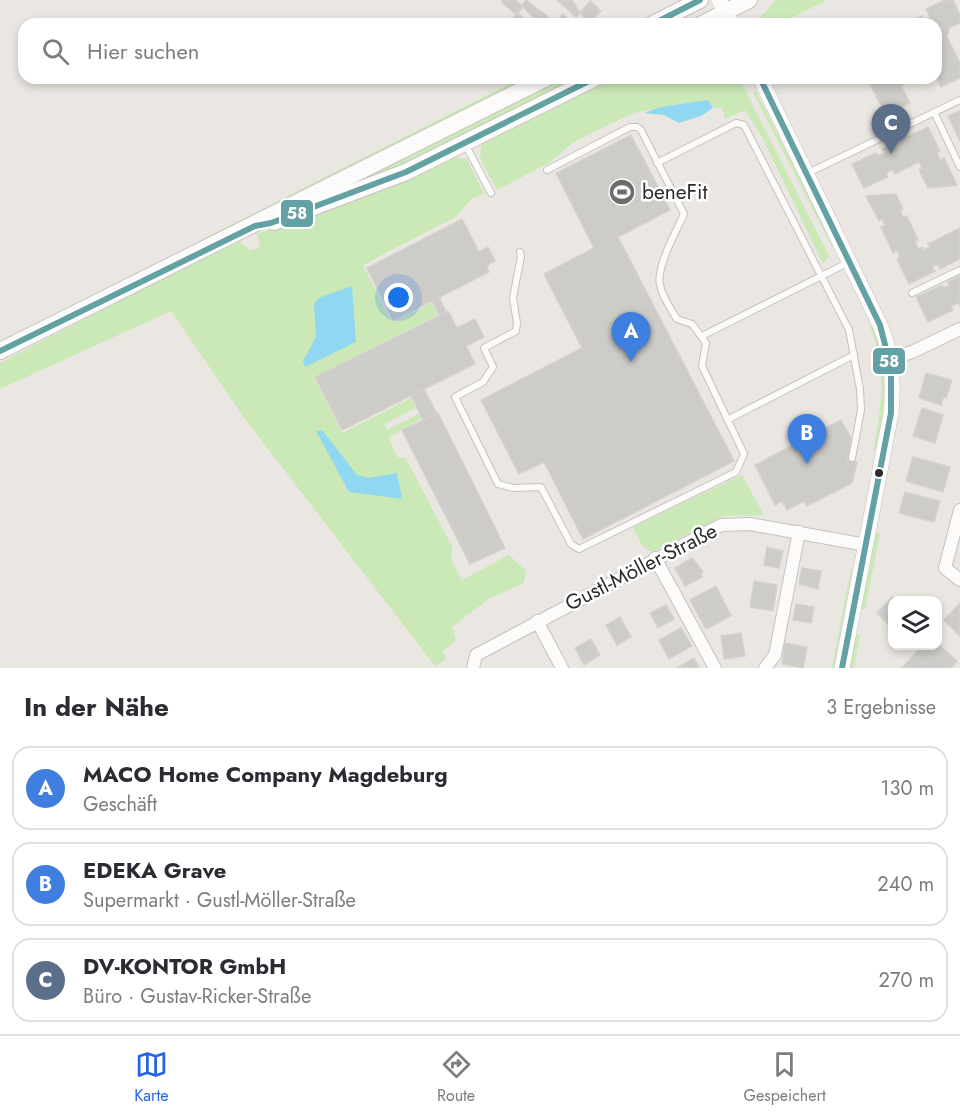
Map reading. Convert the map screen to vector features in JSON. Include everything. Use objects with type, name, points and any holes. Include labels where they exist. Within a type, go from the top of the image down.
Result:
[{"type":"main road","points":[[665,18],[700,0]]},
{"type":"main road","points":[[726,12],[749,0]]},
{"type":"main road","points":[[0,351],[255,226],[288,205],[534,84]]},
{"type":"main road","points":[[255,226],[271,224],[357,192],[465,143],[583,84]]},
{"type":"street","points":[[763,84],[880,325],[890,359],[891,413],[842,668]]},
{"type":"street","points":[[890,359],[959,334]]},
{"type":"street","points":[[960,510],[945,568],[960,580]]},
{"type":"street","name":"Gustl-Möller-Straße","points":[[473,668],[476,655],[655,558],[724,524],[750,524],[866,545]]},
{"type":"street","points":[[765,668],[774,655],[799,532]]},
{"type":"street","points":[[655,558],[715,668]]},
{"type":"street","points":[[537,621],[562,668]]},
{"type":"lane","points":[[807,173],[960,100]]},
{"type":"lane","points":[[934,112],[960,167]]},
{"type":"lane","points":[[657,163],[742,122],[849,330],[861,410],[852,458]]},
{"type":"lane","points":[[519,252],[521,256],[513,298],[516,331],[484,348],[493,367],[483,382],[455,397],[498,484],[513,488],[541,487],[573,547],[583,548],[736,472],[744,454],[702,366],[706,343],[692,324],[677,319],[660,285],[666,257],[684,214],[641,130],[633,126],[547,170]]},
{"type":"lane","points":[[465,143],[491,193]]},
{"type":"lane","points":[[702,336],[849,262]]},
{"type":"lane","points":[[912,293],[960,270]]},
{"type":"lane","points":[[727,420],[854,355]]},
{"type":"green space","points":[[776,0],[827,0],[791,18],[760,18]]},
{"type":"green space","points":[[509,84],[517,84],[205,242],[201,240]]},
{"type":"green space","points":[[549,84],[568,84],[408,164],[302,204],[391,163]]},
{"type":"green space","points":[[598,84],[742,84],[829,256],[823,264],[763,139],[745,110],[725,119],[722,108],[713,108],[708,100],[633,113],[575,141],[550,162],[497,190],[480,158],[482,142]]},
{"type":"green space","points":[[756,91],[832,243],[833,249],[753,93]]},
{"type":"green space","points":[[455,157],[467,159],[484,194],[472,198],[457,216],[363,265],[392,323],[432,303],[437,315],[314,377],[342,433],[411,398],[415,408],[385,424],[387,430],[419,414],[421,418],[388,438],[398,458],[405,457],[453,548],[451,559],[462,580],[509,555],[526,571],[524,583],[490,598],[452,627],[456,640],[443,651],[446,659],[435,666],[245,419],[171,311],[0,389],[0,363],[191,264],[240,242],[250,251],[260,247],[257,234]]},
{"type":"green space","points":[[872,325],[882,356],[884,372],[884,403],[877,450],[873,450],[879,418],[881,373],[870,327]]},
{"type":"green space","points":[[742,475],[764,515],[723,516],[652,552],[642,546],[633,527]]},
{"type":"green space","points":[[880,533],[865,610],[861,609],[875,534]]},
{"type":"green space","points":[[851,569],[835,668],[832,668]]},
{"type":"green space","points":[[856,634],[860,635],[854,668],[850,668]]},
{"type":"water","points":[[708,100],[713,108],[701,116],[679,123],[664,115],[644,113],[661,107]]},
{"type":"water","points":[[352,286],[356,342],[305,367],[303,361],[316,337],[314,303],[321,297]]},
{"type":"water","points":[[322,430],[357,475],[369,478],[397,473],[402,499],[349,492],[316,431]]},
{"type":"building","points":[[503,0],[516,0],[523,7],[516,15],[502,2]]},
{"type":"building","points":[[526,0],[549,18],[534,18],[522,5]]},
{"type":"building","points":[[572,0],[580,13],[576,17],[558,1]]},
{"type":"building","points":[[945,0],[953,0],[960,15],[960,23],[950,27],[947,37],[960,63],[960,78],[941,87],[942,18],[928,18],[930,17],[926,9]]},
{"type":"building","points":[[590,1],[601,11],[594,18],[586,18],[580,13]]},
{"type":"building","points":[[518,13],[523,18],[513,18]]},
{"type":"building","points":[[870,84],[905,84],[901,86],[910,103],[886,115]]},
{"type":"building","points":[[960,111],[960,141],[948,116]]},
{"type":"building","points":[[928,127],[940,151],[937,153],[940,160],[944,158],[957,185],[928,188],[919,170],[922,168],[919,162],[895,174],[893,170],[889,171],[886,173],[888,177],[864,188],[852,164],[876,153],[878,156],[884,153],[882,149]]},
{"type":"building","points":[[631,135],[670,210],[618,237],[734,461],[583,539],[544,462],[519,474],[481,400],[582,348],[544,274],[594,248],[556,173]]},
{"type":"building","points":[[896,194],[903,209],[900,210],[903,217],[907,216],[918,240],[915,241],[918,249],[922,247],[924,250],[930,247],[928,244],[960,228],[960,259],[940,269],[938,264],[932,267],[935,271],[909,284],[897,259],[900,257],[897,251],[893,253],[881,227],[885,225],[882,219],[879,221],[866,196]]},
{"type":"building","points":[[462,219],[479,252],[488,247],[495,261],[486,266],[489,272],[393,321],[367,268]]},
{"type":"building","points":[[960,276],[960,306],[958,303],[951,306],[953,310],[928,322],[916,297],[942,285],[943,288],[949,286],[948,282]]},
{"type":"building","points":[[439,297],[446,312],[439,315],[432,301]]},
{"type":"building","points":[[448,311],[457,328],[475,319],[484,337],[466,346],[475,364],[342,430],[315,377]]},
{"type":"building","points":[[926,373],[952,380],[941,405],[919,398]]},
{"type":"building","points":[[424,389],[437,414],[423,420],[411,396]]},
{"type":"building","points":[[922,408],[943,415],[935,443],[913,436]]},
{"type":"building","points":[[438,413],[505,548],[470,564],[402,430]]},
{"type":"building","points":[[841,420],[851,438],[847,461],[857,462],[852,483],[807,506],[804,501],[787,510],[782,501],[775,505],[755,465]]},
{"type":"building","points":[[913,457],[950,467],[943,492],[906,481]]},
{"type":"building","points":[[905,492],[940,501],[934,522],[899,513]]},
{"type":"building","points":[[767,547],[783,551],[779,568],[764,565]]},
{"type":"building","points":[[692,558],[703,572],[702,577],[685,586],[675,568]]},
{"type":"building","points":[[802,568],[821,571],[818,589],[799,584]]},
{"type":"building","points":[[754,581],[777,585],[773,611],[750,607]]},
{"type":"building","points":[[716,586],[731,616],[706,629],[690,600]]},
{"type":"building","points":[[888,601],[888,624],[877,613]]},
{"type":"building","points":[[960,603],[960,636],[944,620]]},
{"type":"building","points":[[796,604],[814,607],[811,623],[793,620]]},
{"type":"building","points":[[666,605],[674,619],[658,628],[650,613]]},
{"type":"building","points":[[620,617],[631,637],[617,645],[606,625]]},
{"type":"building","points":[[681,628],[692,646],[669,659],[659,640]]},
{"type":"building","points":[[741,633],[745,656],[724,659],[721,636]]},
{"type":"building","points":[[591,639],[600,655],[584,665],[575,648]]},
{"type":"building","points":[[785,643],[807,647],[803,668],[782,664]]},
{"type":"building","points":[[942,648],[957,661],[951,668],[902,668],[918,650],[942,650]]},
{"type":"building","points":[[694,658],[699,668],[677,668]]},
{"type":"transit line","name":"58","points":[[665,18],[700,0]]},
{"type":"transit line","name":"58","points":[[0,351],[255,226],[271,223],[406,172],[583,84]]},
{"type":"transit line","name":"58","points":[[763,84],[880,325],[891,368],[891,413],[842,668]]},
{"type":"place","name":"DV-KONTOR GmbH","points":[[891,154]]},
{"type":"place","name":"beneFit","points":[[622,192]]},
{"type":"place","name":"MACO Home Company Magdeburg","points":[[631,362]]},
{"type":"place","name":"EDEKA Grave","points":[[807,464]]}]
